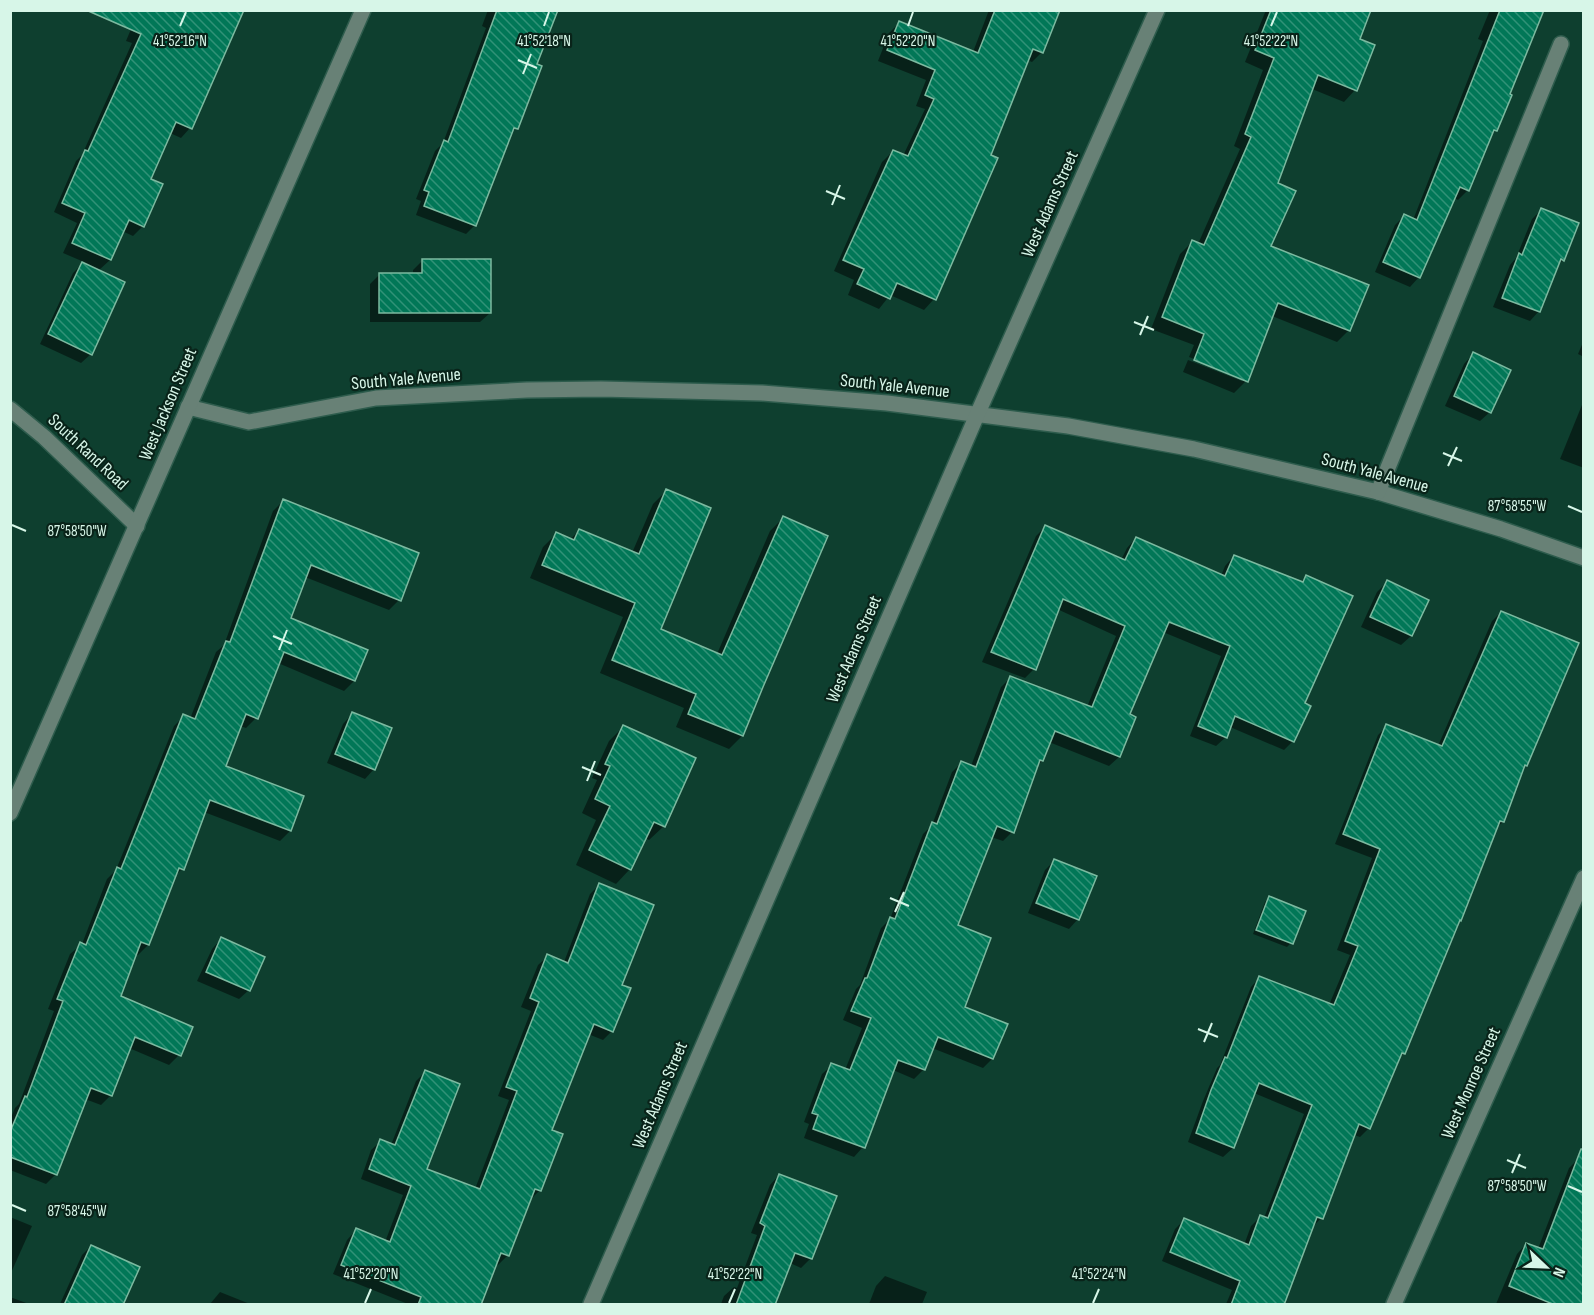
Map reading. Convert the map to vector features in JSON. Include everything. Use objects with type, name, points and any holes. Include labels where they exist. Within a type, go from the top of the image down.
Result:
[{"type":"street","name":"West Jackson Street","points":[[10,813],[363,10]]},
{"type":"street","name":"West Adams Street","points":[[591,1305],[977,415],[1157,10]]},
{"type":"street","points":[[1377,492],[1561,44]]},
{"type":"street","name":"South Yale Avenue","points":[[188,407],[249,422],[376,398],[527,390],[601,389],[762,393],[887,403],[1068,426],[1194,449],[1377,492],[1584,558]]},
{"type":"street","name":"South Rand Road","points":[[10,409],[44,437],[137,526]]},
{"type":"street","name":"West Monroe Street","points":[[1394,1305],[1584,878]]},
{"type":"building","points":[[86,10],[244,10],[192,129],[176,122],[151,179],[163,184],[144,227],[129,220],[111,260],[72,243],[85,213],[62,203],[141,34]]},
{"type":"building","points":[[497,10],[558,10],[537,64],[542,66],[518,129],[514,128],[476,226],[424,206],[429,192],[424,190],[444,140],[448,142]]},
{"type":"building","points":[[995,10],[1060,10],[1043,53],[1033,49],[991,155],[998,158],[936,300],[897,283],[890,299],[857,284],[864,269],[843,260],[893,150],[908,156],[934,99],[925,95],[935,70],[887,50],[899,21],[978,53]]},
{"type":"building","points":[[1271,10],[1371,10],[1360,39],[1375,45],[1357,91],[1318,75],[1278,183],[1296,191],[1271,246],[1369,285],[1350,331],[1278,303],[1248,382],[1194,360],[1204,334],[1162,317],[1192,240],[1204,245],[1251,137],[1245,134],[1274,58],[1255,50]]},
{"type":"building","points":[[1500,10],[1544,10],[1497,131],[1494,130],[1469,191],[1460,187],[1420,278],[1383,262],[1404,214],[1417,220]]},
{"type":"building","points":[[1541,208],[1579,223],[1564,261],[1561,259],[1540,312],[1502,298],[1519,253],[1522,255]]},
{"type":"building","points":[[422,259],[491,259],[491,313],[379,313],[379,273],[422,273]]},
{"type":"building","points":[[82,262],[125,282],[92,355],[48,334]]},
{"type":"building","points":[[1473,352],[1511,370],[1491,413],[1454,396]]},
{"type":"building","points":[[666,489],[711,508],[661,629],[722,655],[783,516],[828,536],[743,736],[688,714],[696,694],[612,660],[635,603],[542,565],[556,532],[574,540],[579,529],[639,554]]},
{"type":"building","points":[[283,499],[419,553],[401,601],[311,565],[291,618],[368,650],[355,681],[284,652],[258,719],[246,714],[226,766],[304,796],[291,831],[210,800],[184,870],[179,868],[149,945],[141,942],[121,996],[193,1027],[181,1056],[135,1037],[112,1096],[91,1088],[57,1175],[10,1157],[10,1132],[25,1096],[27,1097],[63,1001],[57,999],[80,942],[86,945],[117,867],[121,869],[183,714],[195,719],[226,641],[230,642]]},
{"type":"building","points":[[1045,525],[1125,560],[1136,537],[1225,576],[1234,555],[1303,582],[1306,575],[1353,596],[1305,703],[1311,706],[1294,742],[1235,716],[1227,738],[1198,726],[1230,646],[1169,622],[1130,714],[1136,717],[1120,757],[1055,731],[1043,761],[1040,760],[1014,833],[997,826],[958,925],[991,938],[965,1007],[1008,1024],[993,1059],[938,1037],[925,1070],[898,1060],[865,1148],[813,1129],[818,1115],[812,1113],[831,1063],[850,1070],[871,1018],[851,1011],[867,978],[890,917],[895,919],[932,822],[937,824],[961,761],[976,767],[1010,676],[1092,707],[1125,626],[1063,599],[1036,670],[991,652]]},
{"type":"building","points":[[1387,580],[1429,600],[1412,636],[1370,617]]},
{"type":"building","points":[[1501,611],[1579,643],[1527,766],[1525,765],[1504,822],[1500,821],[1405,1054],[1402,1053],[1370,1129],[1359,1124],[1323,1219],[1317,1217],[1284,1305],[1231,1305],[1240,1281],[1170,1252],[1184,1218],[1249,1245],[1260,1215],[1268,1218],[1312,1105],[1259,1083],[1234,1148],[1196,1133],[1211,1090],[1225,1057],[1227,1058],[1259,976],[1334,1005],[1358,946],[1345,941],[1380,849],[1343,834],[1386,724],[1442,746]]},
{"type":"building","points":[[352,712],[392,728],[375,770],[335,754]]},
{"type":"building","points":[[623,725],[696,758],[665,827],[654,822],[631,870],[589,850],[610,806],[595,799],[610,766],[605,764]]},
{"type":"building","points":[[1054,859],[1097,876],[1079,920],[1036,903]]},
{"type":"building","points":[[599,883],[654,905],[622,985],[631,988],[613,1032],[594,1024],[552,1130],[563,1134],[541,1191],[535,1189],[509,1256],[501,1253],[481,1305],[418,1305],[421,1297],[341,1265],[356,1228],[390,1242],[411,1186],[369,1169],[380,1139],[395,1145],[425,1070],[460,1084],[427,1169],[480,1189],[517,1091],[506,1087],[539,1002],[530,998],[547,954],[568,963]]},
{"type":"building","points":[[1269,896],[1306,911],[1293,944],[1256,930]]},
{"type":"building","points":[[221,937],[265,957],[250,991],[206,972]]},
{"type":"building","points":[[1581,1149],[1584,1149],[1584,1305],[1555,1305],[1509,1286],[1526,1243],[1543,1249]]},
{"type":"building","points":[[779,1174],[837,1196],[812,1259],[795,1253],[775,1305],[736,1305],[765,1226],[760,1223]]},
{"type":"building","points":[[91,1245],[140,1267],[123,1305],[64,1305]]}]
